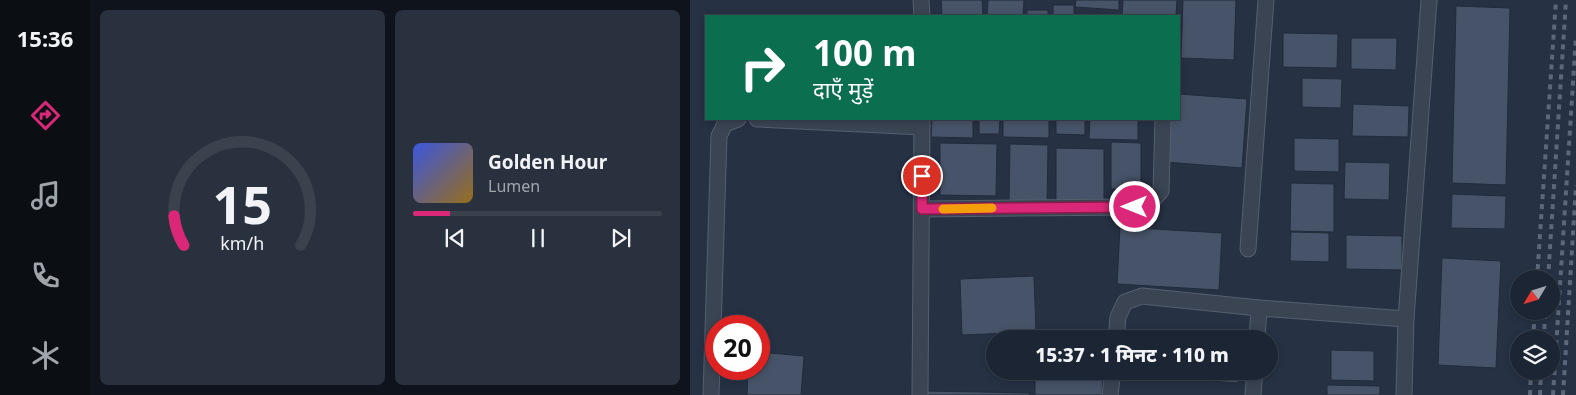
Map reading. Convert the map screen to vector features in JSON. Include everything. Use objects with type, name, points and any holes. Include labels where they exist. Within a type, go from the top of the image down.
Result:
[{"type":"street","points":[[921,0],[922,15]]},
{"type":"street","points":[[1248,249],[1266,0]]},
{"type":"street","points":[[1404,395],[1406,319],[1429,0]]},
{"type":"street","points":[[711,395],[720,136],[725,124],[735,120]]},
{"type":"street","points":[[798,120],[922,123],[920,395]]},
{"type":"street","points":[[922,209],[1135,207],[1151,202],[1161,191],[1163,120]]},
{"type":"street","points":[[1117,330],[1118,317],[1125,302],[1142,296],[1259,308],[1406,319]]},
{"type":"street","points":[[1258,330],[1259,308]]},
{"type":"street","points":[[1110,395],[1112,380]]},
{"type":"street","points":[[1253,395],[1254,380]]},
{"type":"building","points":[[941,0],[982,0],[983,15],[942,15]]},
{"type":"building","points":[[988,0],[1024,0],[1023,15],[987,15]]},
{"type":"building","points":[[1076,0],[1119,0],[1119,10],[1075,7]]},
{"type":"building","points":[[1123,0],[1177,0],[1176,15],[1122,15]]},
{"type":"building","points":[[1183,0],[1236,0],[1234,60],[1181,58]]},
{"type":"building","points":[[1053,5],[1074,5],[1074,15],[1053,15]]},
{"type":"building","points":[[1456,6],[1510,8],[1506,185],[1452,183]]},
{"type":"building","points":[[1027,10],[1048,10],[1048,15],[1027,15]]},
{"type":"building","points":[[1283,33],[1338,34],[1337,68],[1283,67]]},
{"type":"building","points":[[1351,38],[1397,38],[1396,70],[1351,69]]},
{"type":"building","points":[[1302,78],[1342,79],[1341,108],[1302,107]]},
{"type":"building","points":[[1180,94],[1247,99],[1242,168],[1165,162],[1167,120],[1180,120]]},
{"type":"building","points":[[1353,104],[1409,106],[1408,137],[1352,136]]},
{"type":"building","points":[[932,120],[973,120],[973,138],[931,137]]},
{"type":"building","points":[[979,120],[1000,120],[999,134],[979,134]]},
{"type":"building","points":[[1003,120],[1049,120],[1049,138],[1003,137]]},
{"type":"building","points":[[1056,120],[1085,120],[1085,135],[1056,134]]},
{"type":"building","points":[[1090,120],[1138,120],[1138,140],[1089,139]]},
{"type":"building","points":[[1294,138],[1339,139],[1339,172],[1294,171]]},
{"type":"building","points":[[1111,142],[1141,143],[1141,189],[1111,189]]},
{"type":"building","points":[[940,143],[997,144],[996,196],[940,195]]},
{"type":"building","points":[[1010,144],[1048,145],[1047,204],[1009,203]]},
{"type":"building","points":[[1056,148],[1104,149],[1104,202],[1056,201]]},
{"type":"building","points":[[1345,162],[1390,163],[1389,200],[1344,199]]},
{"type":"building","points":[[1291,183],[1334,184],[1334,232],[1290,231]]},
{"type":"building","points":[[1452,194],[1506,196],[1505,229],[1451,228]]},
{"type":"building","points":[[1120,227],[1222,233],[1219,290],[1117,284]]},
{"type":"building","points":[[1291,232],[1329,233],[1329,262],[1290,261]]},
{"type":"building","points":[[1346,235],[1402,236],[1402,270],[1346,269]]},
{"type":"building","points":[[1442,258],[1501,261],[1496,368],[1438,365]]},
{"type":"building","points":[[1034,276],[1036,330],[986,330],[986,334],[962,335],[960,279]]},
{"type":"building","points":[[1331,350],[1374,351],[1374,381],[1331,380]]},
{"type":"building","points":[[770,353],[804,356],[801,395],[747,395],[748,380],[770,380]]},
{"type":"building","points":[[1035,380],[1103,380],[1102,395],[1035,395]]},
{"type":"building","points":[[1194,380],[1238,380],[1238,383]]},
{"type":"building","points":[[1327,385],[1380,386],[1380,395],[1327,395]]},
{"type":"building","points":[[927,391],[1030,393],[1030,395],[927,395]]},
{"type":"railway","points":[[1538,270],[1556,0]]},
{"type":"railway","points":[[1549,270],[1566,0]]},
{"type":"railway","points":[[1553,395],[1576,36]]},
{"type":"railway","points":[[1563,395],[1576,185]]},
{"type":"railway","points":[[1534,320],[1534,330]]},
{"type":"railway","points":[[1544,330],[1545,320]]},
{"type":"railway","points":[[1530,395],[1531,380]]},
{"type":"railway","points":[[1540,395],[1541,380]]},
{"type":"slow traffic","points":[[943,209],[992,208]]},
{"type":"route","points":[[922,176],[922,209],[1135,207]]}]
